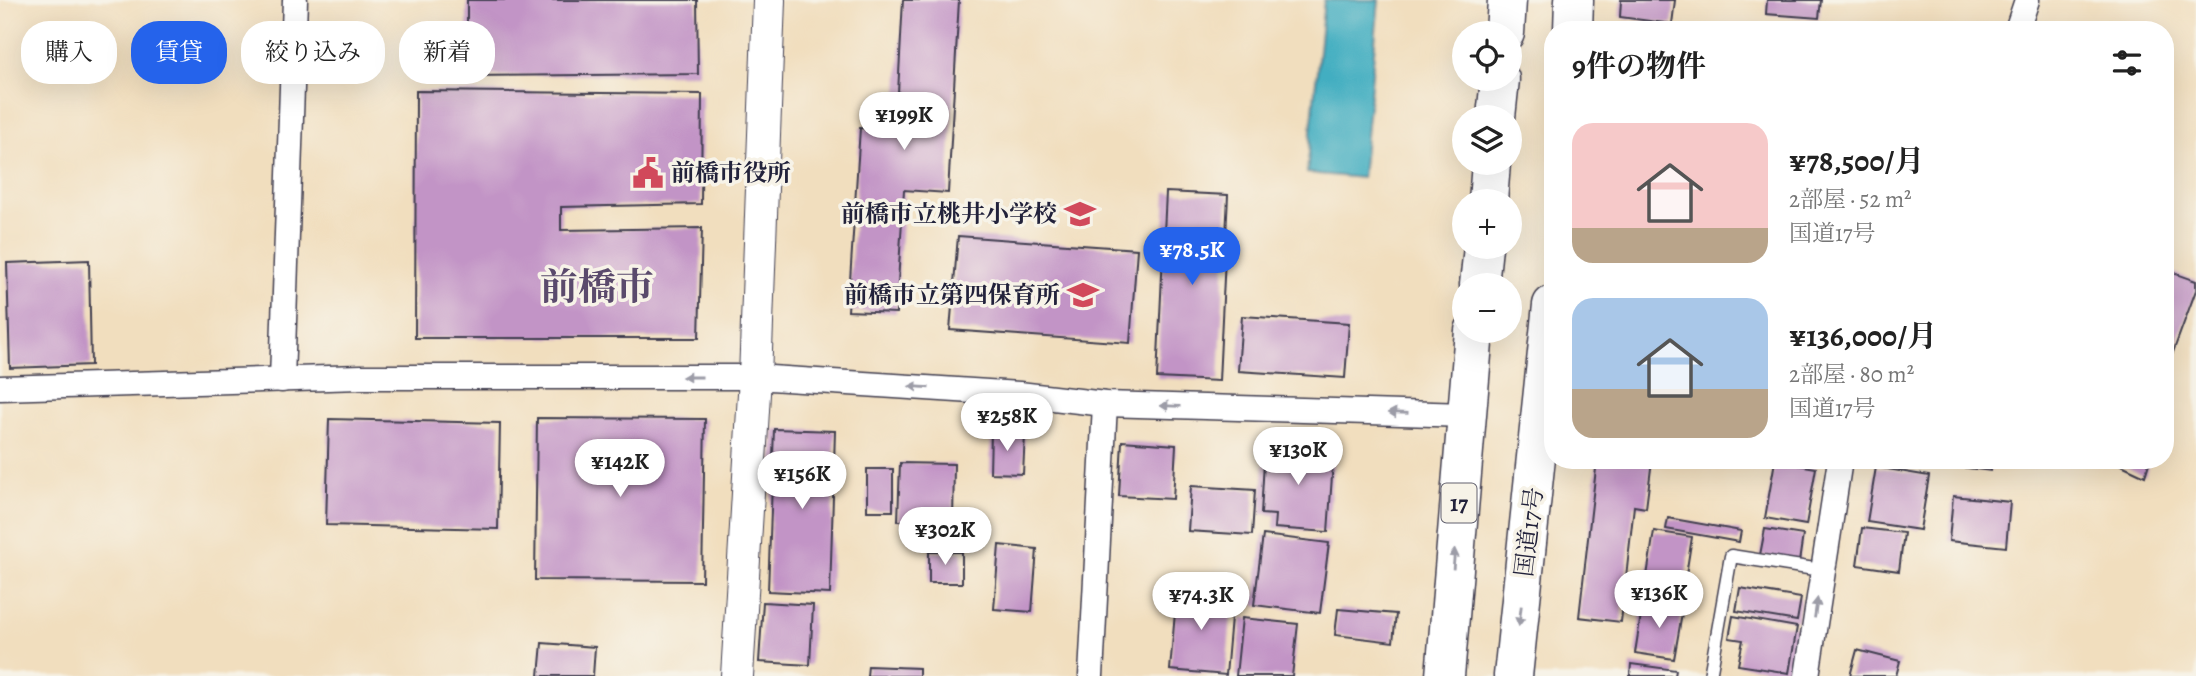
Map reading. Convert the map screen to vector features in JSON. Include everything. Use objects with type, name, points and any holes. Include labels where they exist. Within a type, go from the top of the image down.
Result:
[{"type":"highway","points":[[1506,21],[1507,0]]},
{"type":"highway","points":[[1573,21],[1574,0]]},
{"type":"highway","name":"17","points":[[1445,676],[1473,343]]},
{"type":"highway","name":"国道17号","points":[[1513,676],[1544,440]]},
{"type":"street","points":[[282,380],[295,0]]},
{"type":"street","points":[[737,676],[755,377],[769,0]]},
{"type":"street","points":[[2020,21],[2027,0]]},
{"type":"street","points":[[0,388],[374,376],[755,377],[1020,394],[1105,404],[1466,415]]},
{"type":"street","points":[[1091,676],[1105,404]]},
{"type":"street","points":[[1807,676],[1821,569],[1838,469]]},
{"type":"lane","points":[[1710,676],[1731,556],[1821,569]]},
{"type":"water","points":[[1324,0],[1379,0],[1362,178],[1307,173]]},
{"type":"building","points":[[467,0],[697,0],[698,74],[495,76],[495,21],[467,21]]},
{"type":"building","points":[[903,0],[959,0],[948,193],[904,190],[896,313],[848,311],[860,128],[896,130]]},
{"type":"building","points":[[1621,0],[1675,0],[1672,21],[1620,17]]},
{"type":"building","points":[[1767,0],[1821,0],[1819,18],[1766,14]]},
{"type":"building","points":[[416,91],[702,94],[701,204],[561,207],[561,230],[702,228],[699,338],[415,338]]},
{"type":"building","points":[[1166,192],[1228,195],[1219,381],[1157,378]]},
{"type":"building","points":[[958,236],[1137,249],[1130,343],[950,330]]},
{"type":"building","points":[[89,260],[91,365],[10,368],[7,263]]},
{"type":"building","points":[[2174,273],[2196,281],[2196,290],[2174,350]]},
{"type":"building","points":[[1242,316],[1349,323],[1345,378],[1238,371]]},
{"type":"building","points":[[537,418],[705,419],[702,581],[535,580]]},
{"type":"building","points":[[329,419],[500,423],[498,529],[326,525]]},
{"type":"building","points":[[774,429],[835,431],[830,594],[768,591]]},
{"type":"building","points":[[991,432],[1025,434],[1023,474],[990,473]]},
{"type":"building","points":[[1122,441],[1176,445],[1173,499],[1119,496]]},
{"type":"building","points":[[1265,444],[1334,448],[1328,532],[1274,528],[1275,515],[1261,514]]},
{"type":"building","points":[[900,463],[954,464],[953,522],[898,521]]},
{"type":"building","points":[[867,469],[893,469],[893,511],[867,511]]},
{"type":"building","points":[[1596,469],[1651,469],[1646,508],[1634,506],[1621,622],[1579,617]]},
{"type":"building","points":[[1774,469],[1816,469],[1806,525],[1765,518]]},
{"type":"building","points":[[1876,469],[1929,476],[1920,530],[1867,522]]},
{"type":"building","points":[[2130,469],[2147,469],[2145,476]]},
{"type":"building","points":[[1191,486],[1255,490],[1252,535],[1188,531]]},
{"type":"building","points":[[1953,496],[2010,502],[2006,547],[1949,541]]},
{"type":"building","points":[[1668,518],[1741,531],[1739,542],[1666,529]]},
{"type":"building","points":[[1862,528],[1904,533],[1899,571],[1857,565]]},
{"type":"building","points":[[1765,529],[1803,535],[1799,562],[1760,555]]},
{"type":"building","points":[[1654,531],[1692,537],[1683,594],[1645,589]]},
{"type":"building","points":[[1263,535],[1329,543],[1320,613],[1254,605]]},
{"type":"building","points":[[999,545],[1037,549],[1032,612],[994,609]]},
{"type":"building","points":[[929,552],[962,552],[962,583],[929,583]]},
{"type":"building","points":[[1740,588],[1801,598],[1797,621],[1736,611]]},
{"type":"building","points":[[1177,590],[1233,595],[1226,675],[1170,670]]},
{"type":"building","points":[[763,602],[813,605],[810,665],[759,662]]},
{"type":"building","points":[[1643,602],[1683,608],[1674,659],[1635,653]]},
{"type":"building","points":[[1338,609],[1396,614],[1393,642],[1335,635]]},
{"type":"building","points":[[1733,616],[1797,627],[1789,673],[1738,665],[1743,640],[1729,638]]},
{"type":"building","points":[[1242,618],[1298,624],[1292,676],[1236,676]]},
{"type":"building","points":[[542,643],[595,647],[593,676],[539,676]]},
{"type":"building","points":[[1857,650],[1900,661],[1896,676],[1850,676]]},
{"type":"building","points":[[1631,664],[1676,670],[1675,676],[1630,676]]},
{"type":"building","points":[[868,666],[919,668],[919,676],[867,676]]},
{"type":"place","name":"前橋市役所","points":[[648,173]]},
{"type":"place","name":"前橋市立桃井小学校","points":[[1080,214]]},
{"type":"place","name":"前橋市立第四保育所","points":[[1083,295]]},
{"type":"district","name":"前橋市","points":[[597,287]]}]
